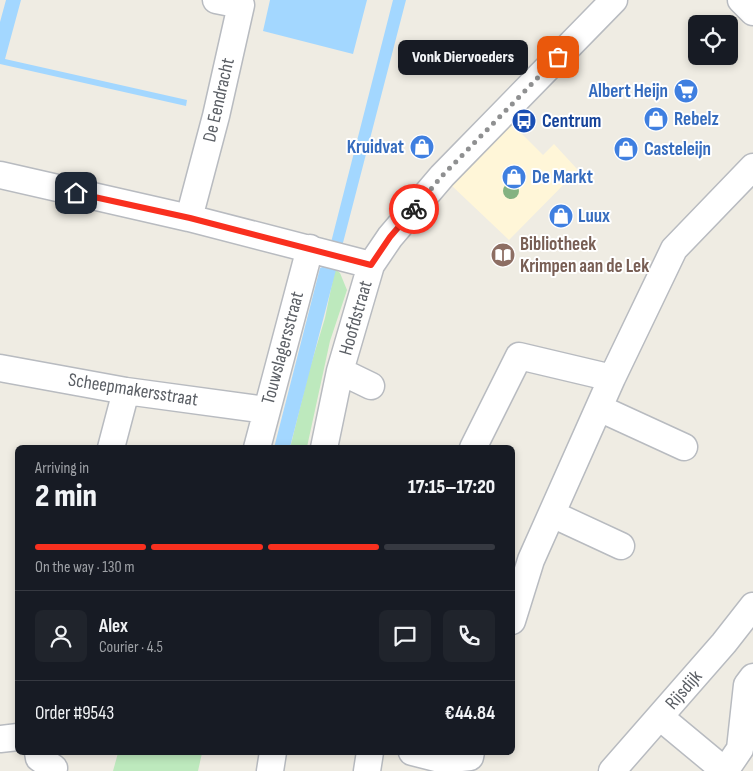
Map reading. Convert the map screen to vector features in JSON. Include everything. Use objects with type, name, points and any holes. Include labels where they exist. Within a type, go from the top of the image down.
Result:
[{"type":"street","name":"De Eendracht","points":[[190,218],[216,116],[241,3],[216,0]]},
{"type":"street","name":"Hoofdstraat","points":[[325,445],[340,371],[371,265],[390,237],[442,176],[614,0]]},
{"type":"street","points":[[741,0],[753,12]]},
{"type":"street","points":[[515,611],[531,560],[612,378],[674,250],[753,167]]},
{"type":"street","points":[[0,176],[190,218],[371,265]]},
{"type":"street","name":"Touwslagersstraat","points":[[257,445],[266,410],[326,252]]},
{"type":"street","points":[[474,445],[519,356],[612,378]]},
{"type":"street","name":"Scheepmakersstraat","points":[[0,368],[126,391],[266,410]]},
{"type":"street","name":"Hoofdstraat","points":[[340,371],[371,386]]},
{"type":"street","points":[[112,445],[126,391]]},
{"type":"street","points":[[599,408],[684,447]]},
{"type":"street","points":[[552,514],[621,546]]},
{"type":"street","name":"Rijsdijk","points":[[612,771],[753,606]]},
{"type":"street","points":[[660,717],[725,771],[740,749],[747,685],[753,677]]},
{"type":"street","points":[[0,739],[15,737]]},
{"type":"street","points":[[38,755],[39,758],[54,768],[53,771]]},
{"type":"street","points":[[270,771],[273,755]]},
{"type":"street","points":[[367,771],[370,755]]},
{"type":"street","points":[[424,755],[444,760],[470,757],[470,755]]},
{"type":"shaded area","name":"De Markt","points":[[511,123],[543,155],[554,144],[578,170],[509,240],[450,184]]},
{"type":"green space","points":[[335,269],[340,273],[347,290],[330,341],[307,445],[291,445],[309,371],[325,318]]},
{"type":"green space","points":[[117,755],[202,755],[198,771],[113,771]]},
{"type":"water","points":[[6,0],[21,0],[5,59],[187,100],[186,106],[0,64],[0,22]]},
{"type":"water","points":[[270,0],[367,0],[353,54],[263,31]]},
{"type":"water","points":[[393,0],[406,0],[291,445],[275,445],[320,268],[325,266]]},
{"type":"way so far","points":[[414,209],[442,176],[558,57]]},
{"type":"place","name":"Vonk Diervoeders","points":[[558,57]]},
{"type":"place","name":"Albert Heijn","points":[[686,91]]},
{"type":"place","name":"Rebelz","points":[[656,119]]},
{"type":"place","name":"Centrum","points":[[524,121]]},
{"type":"place","name":"Kruidvat","points":[[422,147]]},
{"type":"place","name":"Casteleijn","points":[[626,149]]},
{"type":"place","name":"De Markt","points":[[514,177]]},
{"type":"place","name":"Luux","points":[[561,216]]},
{"type":"place","name":"Bibliotheek Krimpen aan de Lek","points":[[503,255]]},
{"type":"route","points":[[76,193],[190,218],[371,265],[390,237],[414,209]]}]
